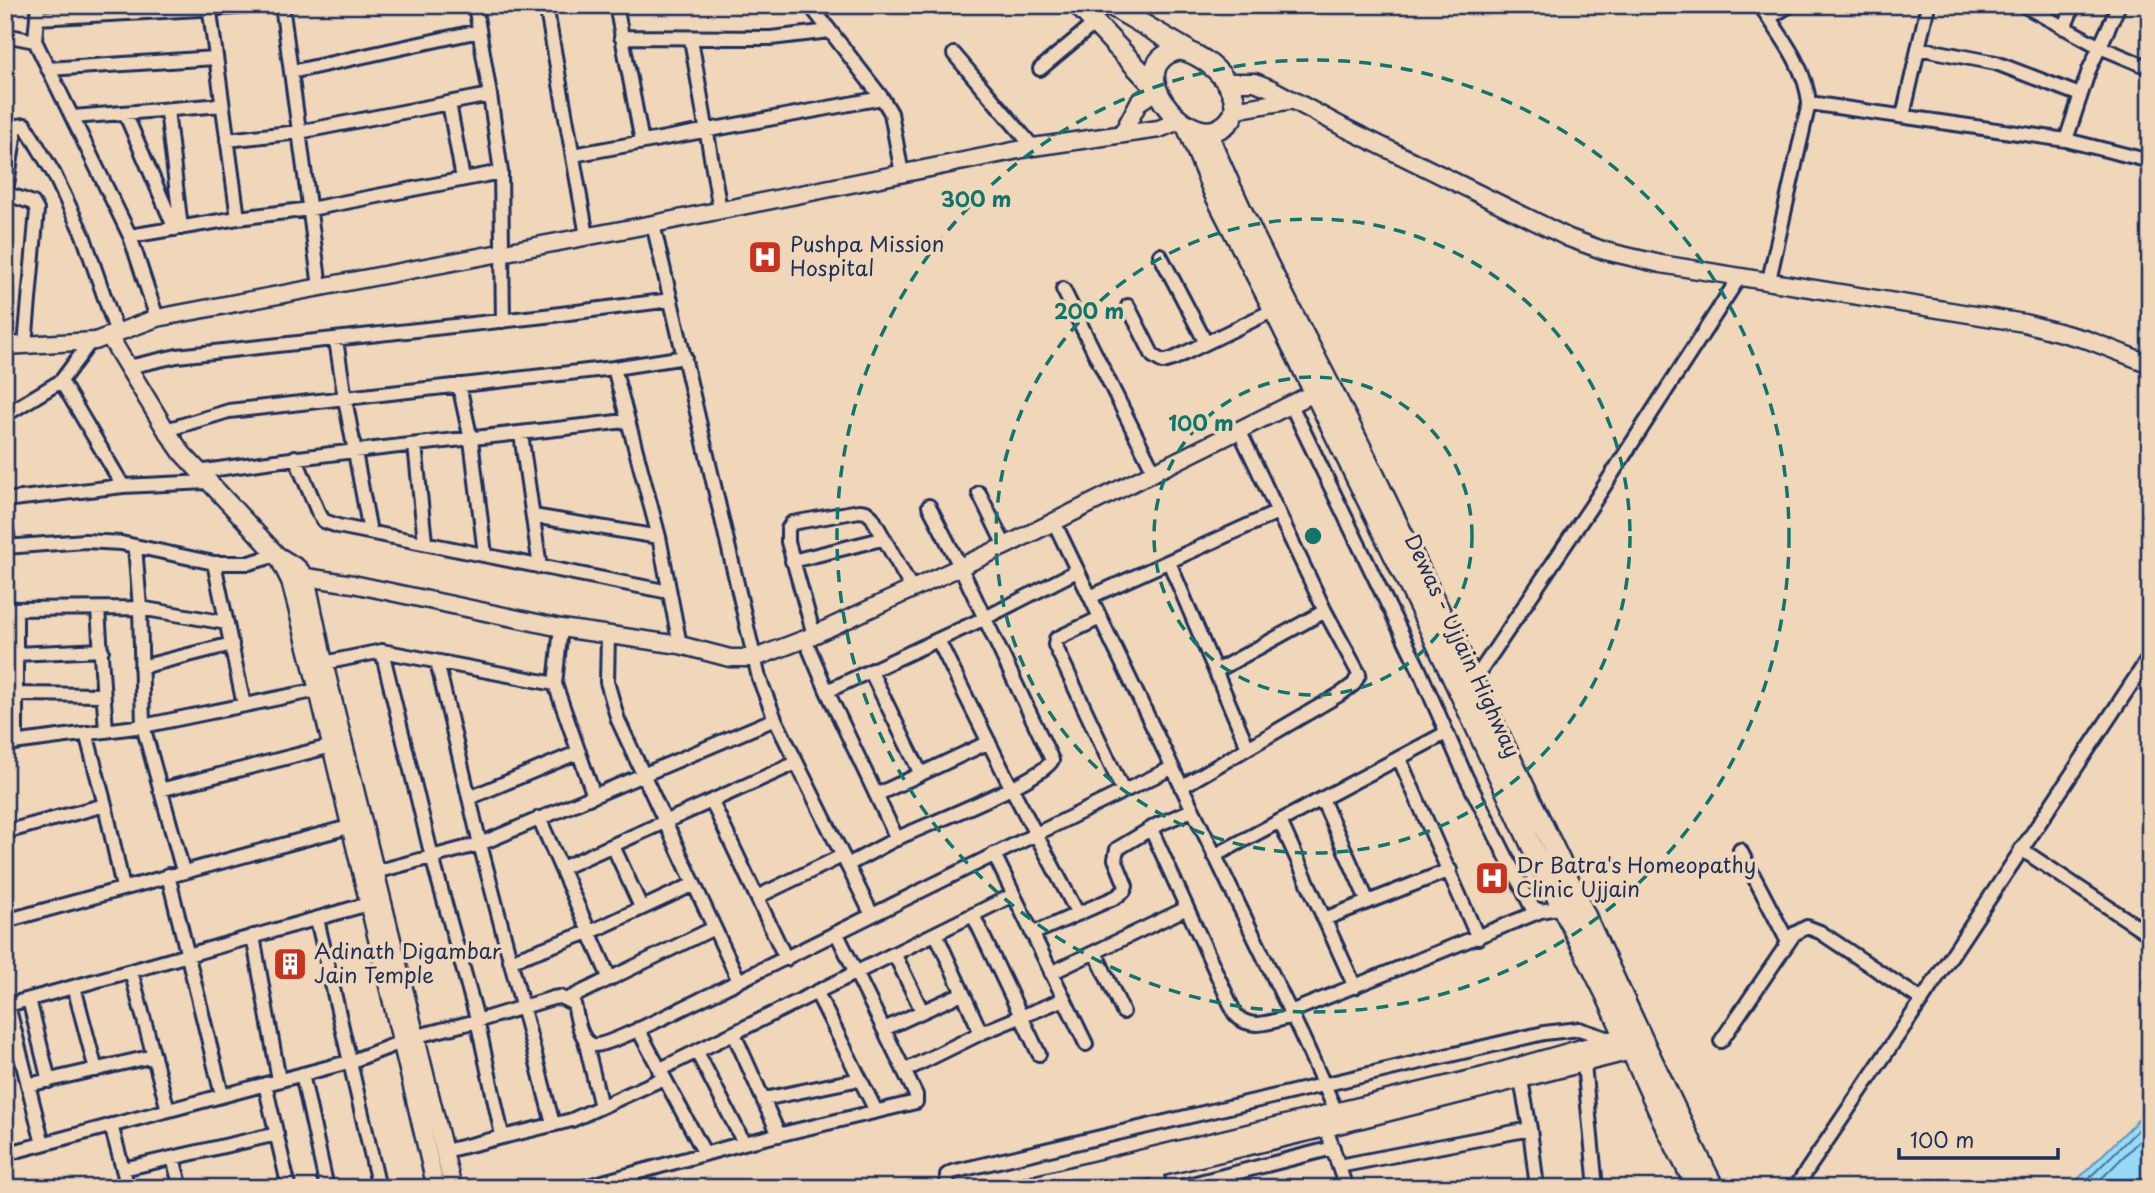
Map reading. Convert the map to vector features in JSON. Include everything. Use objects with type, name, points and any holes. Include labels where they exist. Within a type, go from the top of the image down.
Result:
[{"type":"main road","name":"Dewas - Ujjain Highway","points":[[1078,5],[1156,88],[1183,122],[1198,131],[1207,132],[1322,389],[1467,691],[1562,907],[1669,1115],[1714,1188]]},
{"type":"main road","points":[[1113,6],[1199,57],[1233,91],[1234,110],[1231,120],[1224,126],[1207,132]]},
{"type":"main road","points":[[1156,88],[1156,64],[1162,57],[1178,50],[1187,50]]},
{"type":"main road","name":"Dewas - Ujjain Highway","points":[[1183,122],[1214,193],[1274,310],[1322,389]]},
{"type":"main road","name":"Dewas - Ujjain Highway","points":[[1467,691],[1560,863],[1630,1041]]},
{"type":"main road","name":"Dewas - Ujjain Highway","points":[[1669,1115],[1697,1188]]},
{"type":"street","points":[[89,5],[107,14]]},
{"type":"street","points":[[157,318],[130,236],[35,41],[38,12],[107,14],[272,5]]},
{"type":"street","points":[[282,5],[320,287]]},
{"type":"street","points":[[475,5],[501,172],[503,321]]},
{"type":"street","points":[[546,5],[587,236]]},
{"type":"street","points":[[616,5],[642,142]]},
{"type":"street","points":[[810,5],[891,113],[902,174]]},
{"type":"street","points":[[1760,5],[1807,84],[1809,103],[1769,280]]},
{"type":"street","points":[[1769,18],[1790,5]]},
{"type":"street","points":[[1903,116],[1928,5]]},
{"type":"street","points":[[2023,5],[2100,47],[2150,68]]},
{"type":"street","points":[[2064,28],[2074,5]]},
{"type":"street","points":[[2066,140],[2080,95],[2119,5]]},
{"type":"street","points":[[208,7],[238,218]]},
{"type":"street","points":[[1040,69],[1095,23]]},
{"type":"street","points":[[291,72],[479,31]]},
{"type":"street","points":[[621,37],[771,38],[830,31]]},
{"type":"street","points":[[5,35],[35,41]]},
{"type":"street","points":[[691,39],[720,210]]},
{"type":"street","points":[[1918,48],[1996,63],[2080,95]]},
{"type":"street","points":[[954,54],[1033,147]]},
{"type":"street","points":[[48,69],[215,58]]},
{"type":"street","points":[[1226,82],[1255,82],[1569,238],[1605,251],[1642,260],[2035,325],[2150,364]]},
{"type":"street","points":[[1122,134],[1139,102],[1156,88]]},
{"type":"street","points":[[227,140],[299,132],[490,95]]},
{"type":"street","points":[[573,155],[882,98]]},
{"type":"street","points":[[1234,110],[1293,100]]},
{"type":"street","points":[[449,103],[463,179]]},
{"type":"street","points":[[1809,103],[2066,140],[2150,162]]},
{"type":"street","points":[[73,117],[222,105]]},
{"type":"street","points":[[167,110],[178,229]]},
{"type":"street","points":[[125,113],[178,229]]},
{"type":"street","points":[[5,346],[91,341],[157,318],[653,224],[1033,147],[1183,122]]},
{"type":"street","points":[[25,345],[37,207],[33,203],[6,195],[15,131],[21,124],[25,125],[54,174],[83,235],[113,334],[128,367],[166,430],[203,477],[277,555],[298,568],[318,690],[337,745]]},
{"type":"street","points":[[130,236],[310,209],[501,172]]},
{"type":"street","points":[[653,224],[759,678],[775,719],[872,915]]},
{"type":"street","points":[[1160,255],[1206,343]]},
{"type":"street","points":[[1467,691],[1740,276]]},
{"type":"street","points":[[1063,289],[1154,472]]},
{"type":"street","points":[[128,367],[177,356],[671,300]]},
{"type":"street","points":[[1128,306],[1153,356],[1169,361],[1274,310]]},
{"type":"street","points":[[336,340],[370,532]]},
{"type":"street","points":[[5,415],[61,381],[91,341]]},
{"type":"street","points":[[166,430],[229,411],[614,368],[685,357]]},
{"type":"street","points":[[614,368],[659,537],[680,645]]},
{"type":"street","points":[[61,381],[123,486]]},
{"type":"street","points":[[459,385],[471,440],[485,554]]},
{"type":"street","points":[[298,579],[407,594],[561,628],[680,645],[730,658],[755,658],[810,637],[1005,546],[1322,389]]},
{"type":"street","points":[[1291,405],[1531,906],[1541,911]]},
{"type":"street","points":[[5,500],[203,477],[295,457],[471,440],[626,421]]},
{"type":"street","points":[[1181,787],[1342,692],[1357,679],[1358,669],[1325,611],[1239,430]]},
{"type":"street","points":[[521,434],[540,567]]},
{"type":"street","points":[[415,445],[425,542]]},
{"type":"street","points":[[295,457],[318,512],[324,520],[338,526],[669,592]]},
{"type":"street","points":[[979,493],[1005,546]]},
{"type":"street","points":[[757,897],[897,839],[1011,787],[1050,765],[1051,755],[929,506]]},
{"type":"street","points":[[897,839],[827,691],[810,637],[792,561],[787,534],[792,523],[866,512],[872,517],[912,589]]},
{"type":"street","points":[[1090,597],[1279,512]]},
{"type":"street","points":[[533,516],[659,537]]},
{"type":"street","points":[[5,522],[7,547],[85,541],[135,546],[214,563],[249,563],[277,555]]},
{"type":"street","points":[[1054,522],[1313,1061],[1334,1121],[1333,1148],[1346,1188]]},
{"type":"street","points":[[792,561],[883,539]]},
{"type":"street","points":[[135,546],[140,608],[143,726],[183,871]]},
{"type":"street","points":[[1169,562],[1248,748]]},
{"type":"street","points":[[214,563],[244,705]]},
{"type":"street","points":[[827,691],[985,618],[1077,570]]},
{"type":"street","points":[[298,579],[324,663],[337,745],[356,825],[368,904],[436,1188]]},
{"type":"street","points":[[227,623],[140,608],[11,609],[16,654],[16,694],[11,743],[143,726],[318,690]]},
{"type":"street","points":[[98,609],[106,731]]},
{"type":"street","points":[[1216,671],[1325,611]]},
{"type":"street","points":[[1100,618],[1056,639],[1055,645],[1123,791]]},
{"type":"street","points":[[561,628],[555,684],[594,796]]},
{"type":"street","points":[[608,636],[607,682],[612,701],[739,981]]},
{"type":"street","points":[[938,640],[1078,914]]},
{"type":"street","points":[[141,667],[232,644]]},
{"type":"street","points":[[16,654],[102,650]]},
{"type":"street","points":[[324,663],[382,651],[555,684]]},
{"type":"street","points":[[382,651],[432,857],[477,1021],[502,1135]]},
{"type":"street","points":[[1795,1188],[2150,656]]},
{"type":"street","points":[[437,662],[480,844],[553,1124]]},
{"type":"street","points":[[872,671],[921,774]]},
{"type":"street","points":[[16,694],[103,695]]},
{"type":"street","points":[[375,872],[480,844],[775,719]]},
{"type":"street","points":[[86,733],[123,888]]},
{"type":"street","points":[[1214,856],[1446,733]]},
{"type":"street","points":[[876,795],[989,742]]},
{"type":"street","points":[[160,790],[337,745]]},
{"type":"street","points":[[469,798],[579,752]]},
{"type":"street","points":[[1399,758],[1478,938]]},
{"type":"street","points":[[562,869],[796,763]]},
{"type":"street","points":[[585,1040],[591,1045],[599,1045],[638,1029],[1172,768]]},
{"type":"street","points":[[1322,799],[1368,902]]},
{"type":"street","points":[[712,802],[786,959]]},
{"type":"street","points":[[5,832],[105,805]]},
{"type":"street","points":[[1032,934],[1124,891],[1126,886],[1115,854],[1121,846],[1192,810]]},
{"type":"street","points":[[539,818],[610,979]]},
{"type":"street","points":[[1280,821],[1355,987]]},
{"type":"street","points":[[5,921],[356,825]]},
{"type":"street","points":[[356,825],[375,872],[453,1188]]},
{"type":"street","points":[[1151,829],[1238,1018],[1254,1024],[1291,1014],[1541,911],[1562,907]]},
{"type":"street","points":[[613,846],[641,907]]},
{"type":"street","points":[[1740,849],[1788,942]]},
{"type":"street","points":[[2021,849],[2150,935]]},
{"type":"street","points":[[993,854],[1086,1044]]},
{"type":"street","points":[[1324,919],[1450,870]]},
{"type":"street","points":[[168,875],[222,1096]]},
{"type":"street","points":[[510,961],[590,931],[694,884]]},
{"type":"street","points":[[445,1151],[583,1116],[697,1052],[1013,895]]},
{"type":"street","points":[[43,1144],[7,1006],[368,904]]},
{"type":"street","points":[[1051,973],[1187,908]]},
{"type":"street","points":[[972,915],[1039,1054]]},
{"type":"street","points":[[317,919],[352,1060],[379,1188]]},
{"type":"street","points":[[5,1154],[352,1060],[417,1036],[553,998],[568,999],[714,928]]},
{"type":"street","points":[[1721,1041],[1788,942],[1800,929],[1814,929],[1922,1000]]},
{"type":"street","points":[[581,1188],[744,1143],[916,1102],[916,1096],[837,934]]},
{"type":"street","points":[[936,934],[981,1033]]},
{"type":"street","points":[[253,936],[279,1080]]},
{"type":"street","points":[[1095,952],[1123,1012]]},
{"type":"street","points":[[895,955],[922,1011]]},
{"type":"street","points":[[131,971],[168,1110]]},
{"type":"street","points":[[74,986],[96,1070]]},
{"type":"street","points":[[817,993],[876,1111]]},
{"type":"street","points":[[884,1028],[963,993]]},
{"type":"street","points":[[29,999],[49,1081]]},
{"type":"street","points":[[568,999],[574,1004],[601,1107]]},
{"type":"street","points":[[904,1071],[981,1033],[1064,999]]},
{"type":"street","points":[[638,1029],[705,1154]]},
{"type":"street","points":[[948,1188],[949,1173],[1544,1033],[1579,1029],[1630,1041]]},
{"type":"street","points":[[734,1034],[779,1135]]},
{"type":"street","points":[[1020,1188],[1521,1080],[1584,1064],[1630,1041]]},
{"type":"street","points":[[1074,1188],[1334,1121],[1484,1076],[1630,1041]]},
{"type":"street","points":[[697,1052],[744,1143]]},
{"type":"street","points":[[29,1085],[154,1056]]},
{"type":"street","points":[[1584,1064],[1596,1188]]},
{"type":"street","points":[[302,1074],[327,1188]]},
{"type":"street","points":[[764,1099],[860,1079]]},
{"type":"street","points":[[1521,1080],[1537,1188]]},
{"type":"street","points":[[265,1084],[289,1188]]},
{"type":"street","points":[[111,1125],[128,1188]]},
{"type":"street","points":[[1339,1166],[1530,1129]]},
{"type":"street","points":[[123,1169],[277,1134]]},
{"type":"street","points":[[1177,1188],[1333,1148]]},
{"type":"street","points":[[173,1158],[181,1188]]},
{"type":"street","points":[[1155,1168],[1160,1188]]},
{"type":"water","points":[[2150,1108],[2150,1188],[2071,1188],[2072,1185]]},
{"type":"place","name":"Pushpa Mission Hospital","points":[[765,257]]},
{"type":"place","name":"Dr Batra's Homeopathy Clinic Ujjain","points":[[1492,878]]},
{"type":"place","name":"Adinath Digambar Jain Temple","points":[[290,964]]}]
